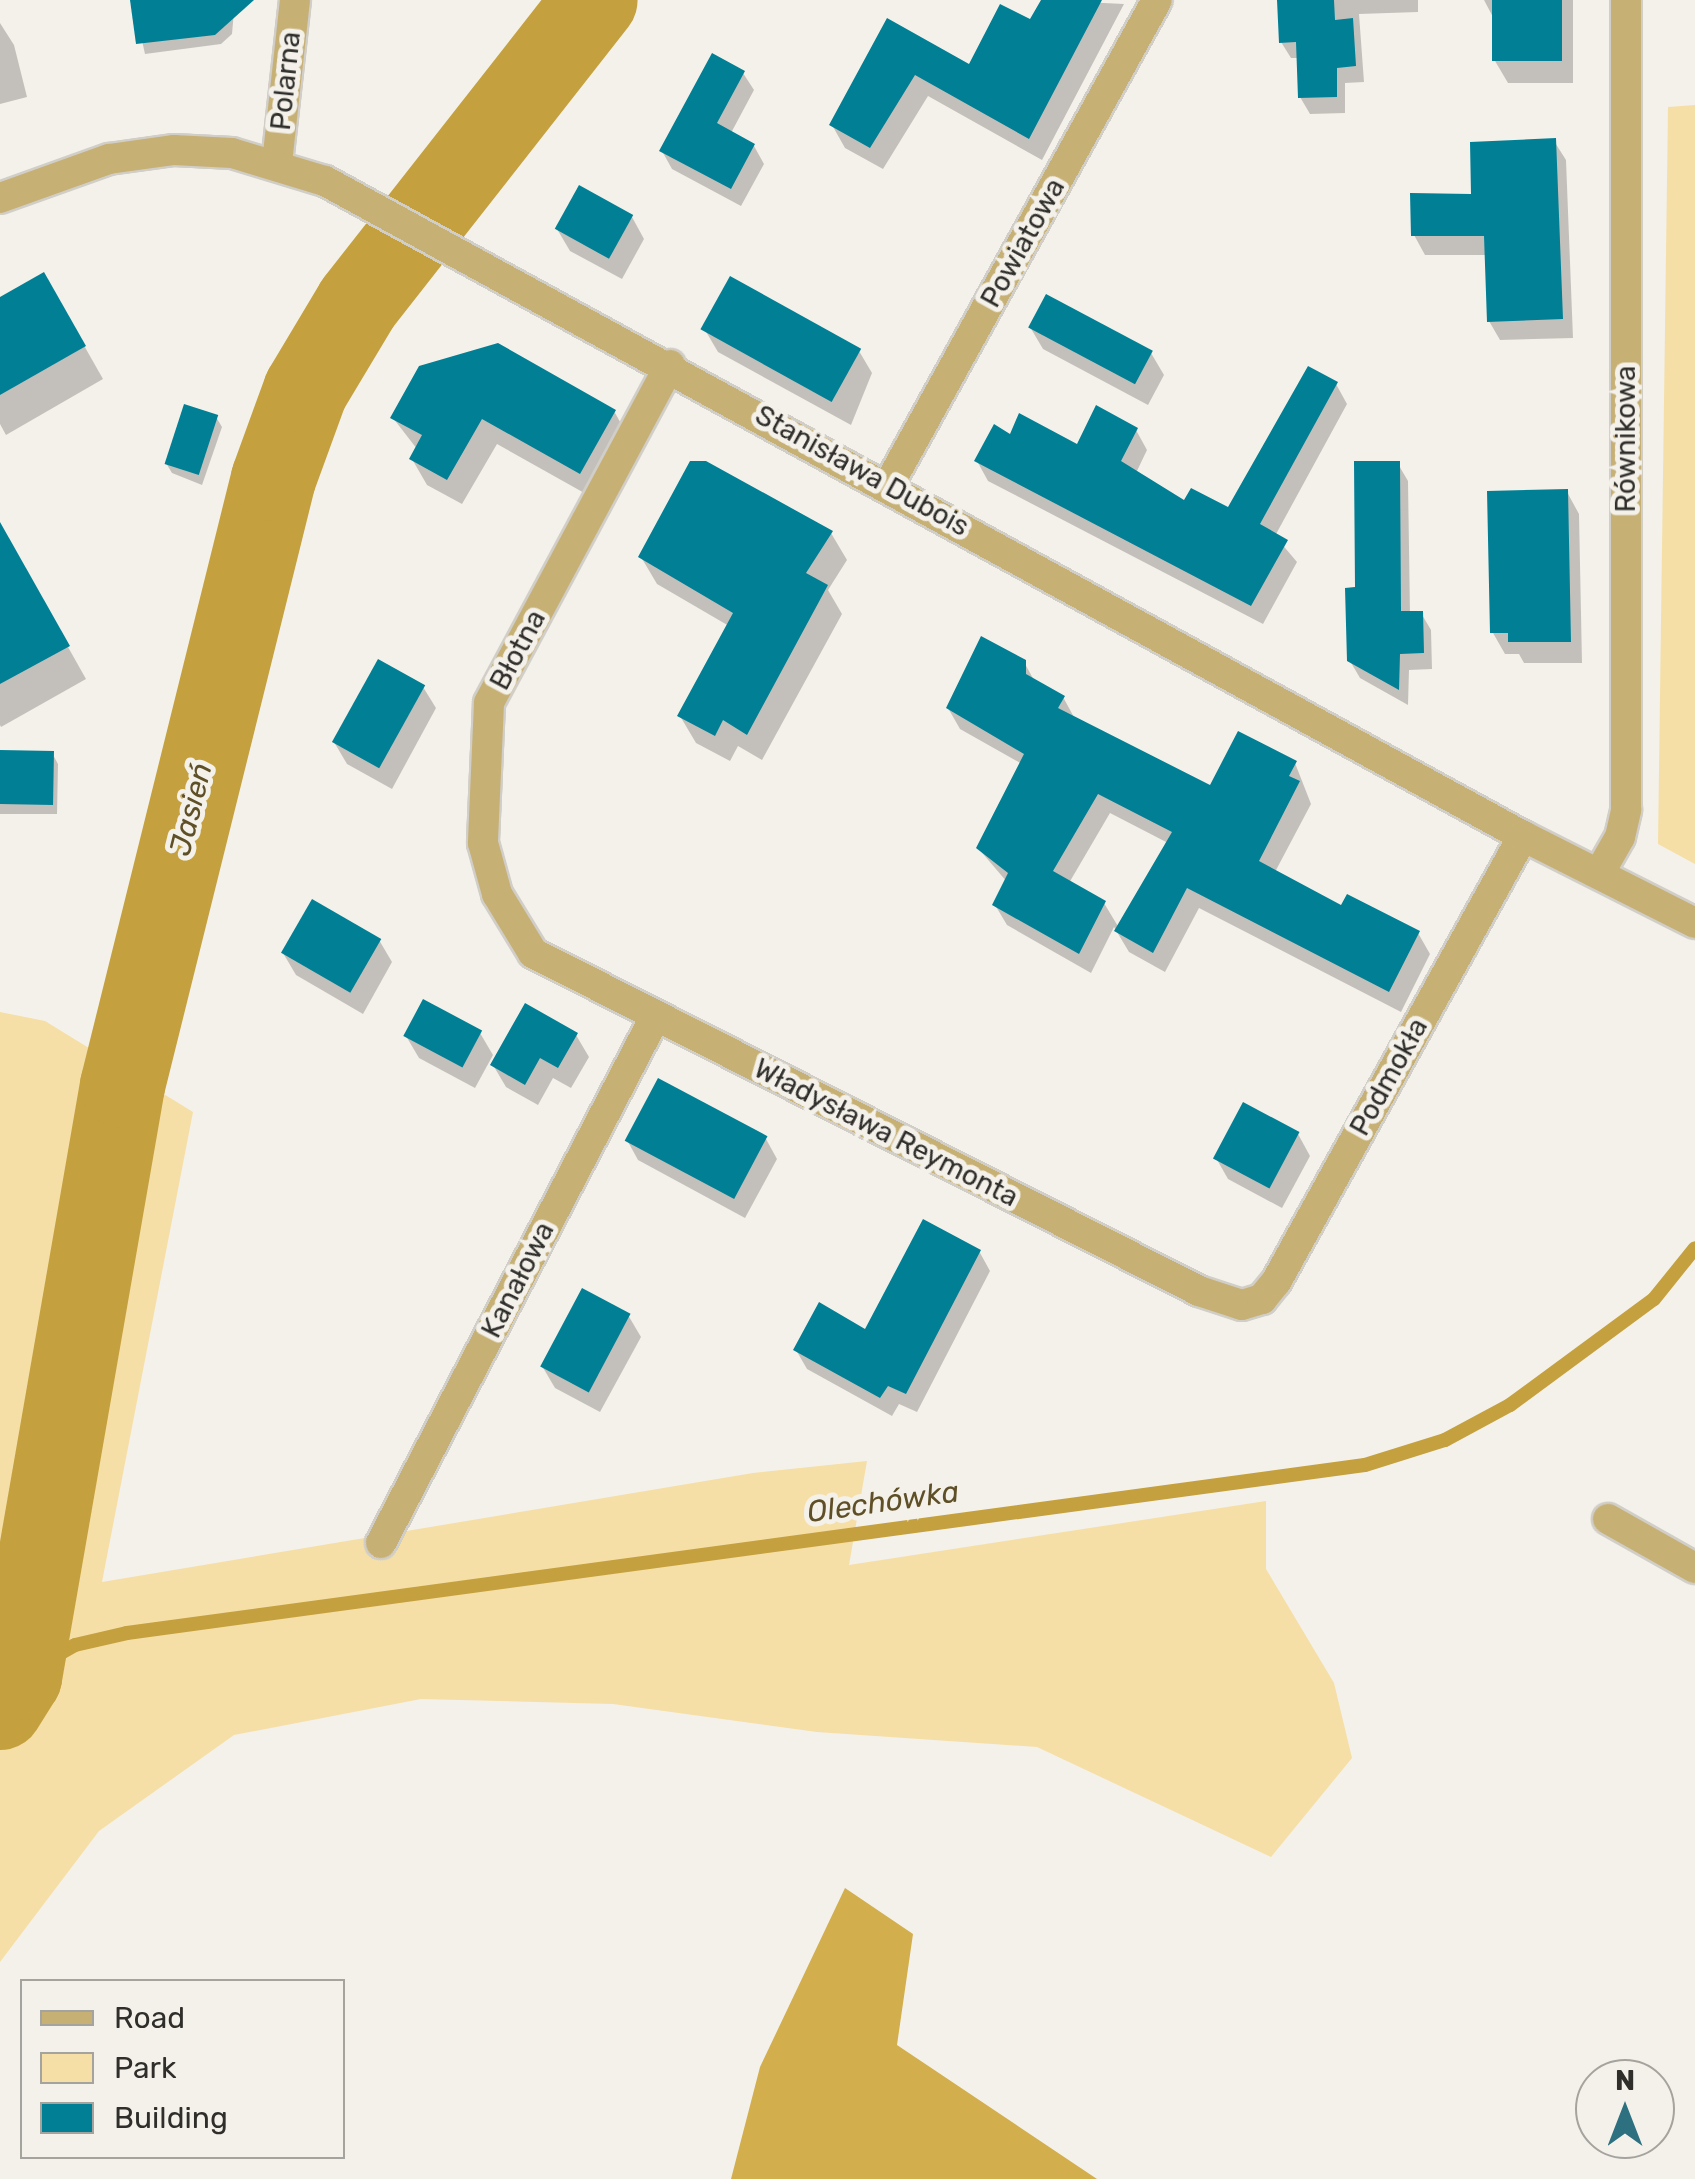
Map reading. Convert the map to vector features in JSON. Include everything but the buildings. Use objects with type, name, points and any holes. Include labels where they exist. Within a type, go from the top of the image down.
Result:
[{"type":"street","name":"Polarna","points":[[277,162],[295,0]]},
{"type":"street","name":"Powiatowa","points":[[888,486],[1157,0]]},
{"type":"street","name":"Równikowa","points":[[1600,872],[1620,838],[1626,810],[1626,0]]},
{"type":"street","name":"Stanisława Dubois","points":[[0,198],[142,153],[232,153],[277,162],[370,202],[1523,836],[1695,923]]},
{"type":"street","name":"Błotna","points":[[533,953],[497,894],[483,843],[489,703],[670,365]]},
{"type":"street","name":"Podmokła","points":[[1242,1305],[1262,1300],[1276,1282],[1523,836]]},
{"type":"street","name":"Władysława Reymonta","points":[[533,953],[1199,1291],[1242,1305]]},
{"type":"street","name":"Kanałowa","points":[[381,1543],[655,1016]]},
{"type":"street","points":[[1608,1519],[1695,1568]]},
{"type":"green space","points":[[1695,105],[1695,864],[1658,844],[1668,107]]},
{"type":"green space","points":[[0,1012],[45,1021],[193,1112],[102,1582],[753,1473],[867,1461],[849,1565],[1266,1501],[1266,1569],[1334,1683],[1352,1758],[1271,1857],[1037,1747],[817,1732],[613,1704],[421,1699],[234,1735],[99,1831],[0,1962]]},
{"type":"shaded area","points":[[845,1888],[913,1934],[897,2045],[1097,2179],[731,2179],[760,2067]]},
{"type":"waterway","name":"Jasień","points":[[0,1707],[19,1677],[122,1085],[273,478],[305,390],[357,303],[595,0]]},
{"type":"waterway","name":"Olechówka","points":[[19,1677],[75,1645],[127,1633],[1365,1465],[1445,1440],[1510,1405],[1654,1299],[1695,1248]]}]
